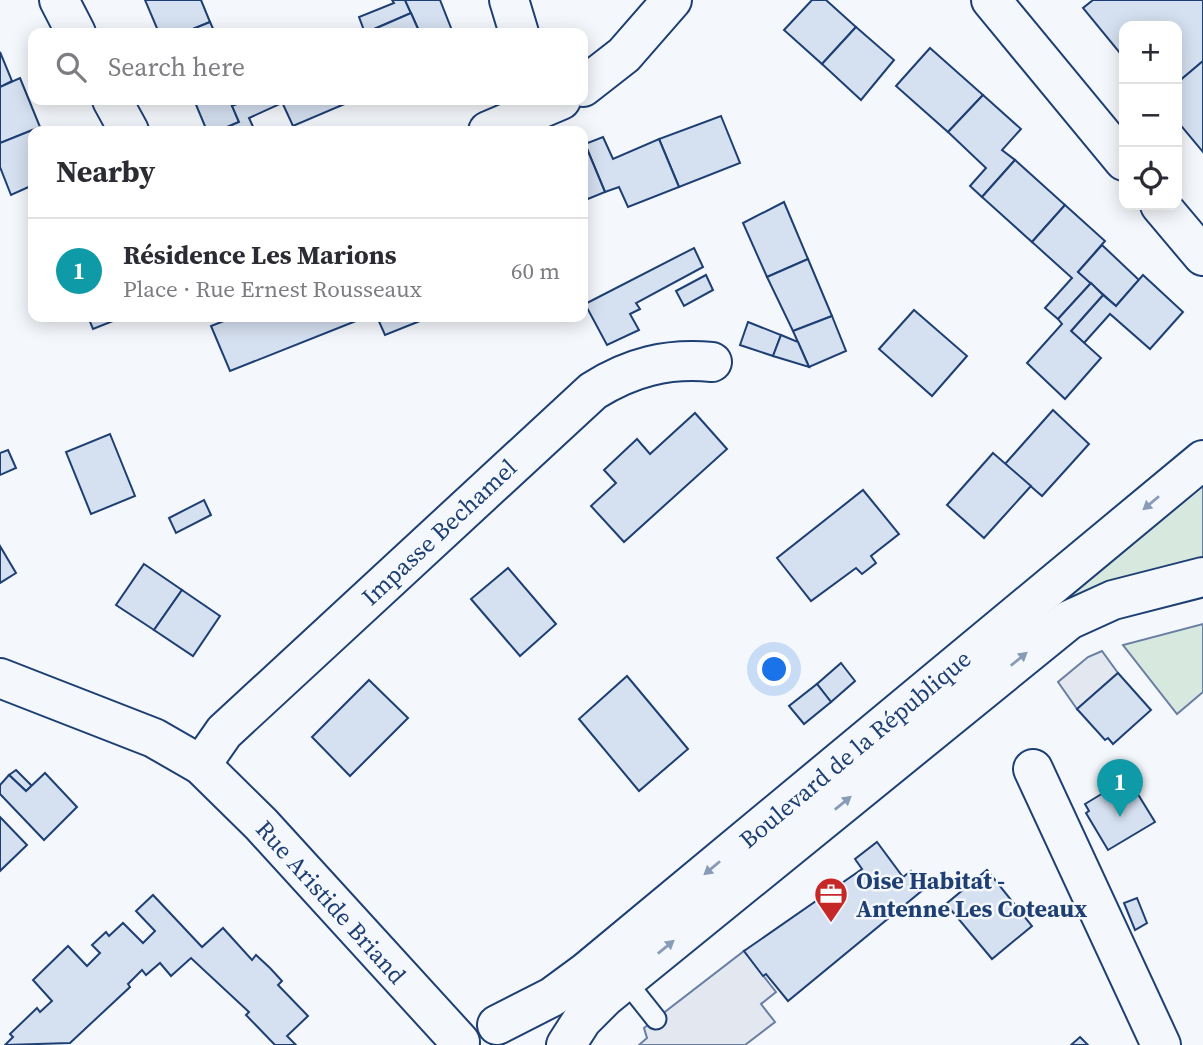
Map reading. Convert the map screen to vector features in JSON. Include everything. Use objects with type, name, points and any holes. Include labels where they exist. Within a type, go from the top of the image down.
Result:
[{"type":"street","points":[[59,0],[73,28]]},
{"type":"street","points":[[509,0],[517,28]]},
{"type":"street","points":[[588,83],[624,55],[672,0]]},
{"type":"street","points":[[991,0],[1119,155]]},
{"type":"street","points":[[115,105],[126,126]]},
{"type":"street","points":[[499,126],[543,105]]},
{"type":"street","points":[[1164,210],[1203,257]]},
{"type":"street","name":"Impasse Bechamel","points":[[201,765],[225,732],[593,391],[614,377],[649,365],[682,359],[712,362]]},
{"type":"street","name":"Boulevard de la République","points":[[459,1043],[473,1031],[497,1025],[541,1003],[586,972],[1203,460]]},
{"type":"street","name":"Boulevard de la République","points":[[566,1045],[593,1007],[1069,620],[1097,605],[1203,577]]},
{"type":"street","name":"Rue Aristide Briand","points":[[7,691],[154,738],[201,765],[244,805],[459,1043]]},
{"type":"street","points":[[1033,769],[1161,1045]]},
{"type":"street","points":[[497,1025],[522,1030],[539,1045]]},
{"type":"lane","points":[[625,980],[656,1019]]},
{"type":"shaded area","points":[[1203,479],[1203,561],[1064,599]]},
{"type":"shaded area","points":[[1203,624],[1203,692],[1177,714],[1123,645]]},
{"type":"shaded area","points":[[1102,651],[1118,673],[1077,709],[1058,682],[1088,657]]},
{"type":"shaded area","points":[[744,951],[776,992],[761,1004],[775,1022],[745,1045],[639,1045],[647,1038],[644,1028]]},
{"type":"building","points":[[145,0],[201,0],[210,22],[195,28],[157,28]]},
{"type":"building","points":[[392,0],[405,0],[411,13],[376,28],[363,28],[359,17],[394,3]]},
{"type":"building","points":[[405,0],[440,0],[451,28],[418,28]]},
{"type":"building","points":[[812,0],[826,0],[856,27],[822,64],[784,30]]},
{"type":"building","points":[[1093,0],[1203,0],[1203,61],[1182,79],[1182,21],[1119,21],[1119,52],[1083,8]]},
{"type":"building","points":[[411,13],[418,28],[376,28]]},
{"type":"building","points":[[210,22],[213,28],[195,28]]},
{"type":"building","points":[[856,27],[894,60],[861,100],[822,64]]},
{"type":"building","points":[[930,48],[983,95],[948,132],[896,86]]},
{"type":"building","points":[[0,52],[12,81],[0,87]]},
{"type":"building","points":[[1203,61],[1203,152],[1182,127],[1182,79]]},
{"type":"building","points":[[20,78],[28,98],[28,105],[31,105],[40,126],[28,126],[28,132],[0,143],[0,87]]},
{"type":"building","points":[[983,95],[1021,129],[1002,150],[1015,160],[982,197],[970,186],[986,168],[948,132]]},
{"type":"building","points":[[196,105],[232,105],[239,122],[230,126],[205,126]]},
{"type":"building","points":[[278,105],[249,118],[253,126],[230,126],[239,122],[232,106]]},
{"type":"building","points":[[283,105],[340,105],[340,106],[293,126]]},
{"type":"building","points":[[721,116],[740,163],[679,187],[659,139]]},
{"type":"building","points":[[28,132],[28,187],[11,195],[0,167],[0,143]]},
{"type":"building","points":[[603,137],[613,159],[659,139],[679,187],[628,207],[619,187],[605,192],[588,151],[588,143]]},
{"type":"building","points":[[588,151],[605,192],[588,199]]},
{"type":"building","points":[[1015,160],[1065,205],[1032,242],[982,197]]},
{"type":"building","points":[[784,202],[808,259],[767,277],[743,223]]},
{"type":"building","points":[[1065,205],[1105,241],[1078,272],[1091,283],[1058,319],[1045,308],[1072,278],[1032,242]]},
{"type":"building","points":[[1102,245],[1139,280],[1116,306],[1078,272]]},
{"type":"building","points":[[694,248],[703,267],[636,303],[640,309],[630,314],[639,330],[607,345],[588,310],[588,302]]},
{"type":"building","points":[[808,259],[832,316],[793,331],[767,277]]},
{"type":"building","points":[[706,275],[713,290],[684,306],[676,291]]},
{"type":"building","points":[[1143,275],[1183,312],[1150,349],[1110,314],[1084,343],[1071,331],[1103,295],[1116,306]]},
{"type":"building","points":[[1091,283],[1103,295],[1071,331],[1101,358],[1065,399],[1027,363],[1062,324],[1058,319]]},
{"type":"building","points":[[914,310],[967,356],[932,396],[879,349]]},
{"type":"building","points":[[832,316],[846,351],[809,367],[793,331]]},
{"type":"building","points":[[90,322],[110,322],[93,329]]},
{"type":"building","points":[[221,322],[353,322],[230,371],[211,326]]},
{"type":"building","points":[[379,322],[418,322],[385,335]]},
{"type":"building","points":[[748,322],[781,335],[773,356],[740,345]]},
{"type":"building","points":[[781,335],[798,342],[809,367],[773,356]]},
{"type":"building","points":[[1053,410],[1089,444],[1042,496],[1005,464]]},
{"type":"building","points":[[695,413],[727,449],[624,542],[591,506],[616,483],[604,470],[637,439],[650,454]]},
{"type":"building","points":[[110,434],[135,496],[91,514],[66,452]]},
{"type":"building","points":[[8,450],[16,468],[0,475],[0,453]]},
{"type":"building","points":[[993,453],[1031,486],[984,538],[947,505]]},
{"type":"building","points":[[863,490],[899,534],[871,556],[876,563],[862,574],[856,568],[811,601],[777,558]]},
{"type":"building","points":[[204,500],[211,515],[176,533],[169,518]]},
{"type":"building","points":[[0,546],[16,573],[0,583]]},
{"type":"building","points":[[144,564],[182,590],[154,630],[116,605]]},
{"type":"building","points":[[508,568],[556,624],[520,656],[471,599]]},
{"type":"building","points":[[182,590],[220,616],[193,656],[154,630]]},
{"type":"building","points":[[841,663],[855,681],[831,702],[817,684]]},
{"type":"building","points":[[1118,673],[1151,710],[1113,744],[1108,738],[1105,740],[1077,709]]},
{"type":"building","points":[[627,676],[688,749],[639,791],[579,719]]},
{"type":"building","points":[[369,680],[408,718],[350,776],[312,737]]},
{"type":"building","points":[[817,684],[831,702],[804,724],[789,706]]},
{"type":"building","points":[[16,770],[32,786],[26,791],[9,775]]},
{"type":"building","points":[[45,773],[77,807],[44,840],[0,794],[0,785],[9,775],[26,791]]},
{"type":"building","points":[[1128,778],[1155,822],[1108,850],[1086,813],[1089,811],[1085,804]]},
{"type":"building","points":[[0,817],[27,845],[0,871]]},
{"type":"building","name":"Oise Habitat - Antenne Les Coteaux","points":[[877,842],[903,877],[911,871],[924,889],[788,1001],[766,974],[763,976],[744,951],[862,869],[855,859]]},
{"type":"building","points":[[987,870],[1032,926],[992,959],[946,904]]},
{"type":"building","points":[[153,895],[202,947],[223,928],[252,960],[256,955],[270,968],[282,981],[278,985],[308,1016],[287,1036],[296,1045],[275,1045],[246,1015],[249,1012],[191,958],[171,976],[160,963],[146,975],[142,970],[128,984],[130,987],[70,1043],[5,1045],[13,1037],[10,1034],[37,1008],[40,1012],[52,1001],[33,980],[68,946],[87,966],[100,953],[92,945],[106,932],[109,936],[123,923],[143,943],[155,931],[136,911]]},
{"type":"building","points":[[1137,898],[1147,923],[1135,930],[1124,903]]},
{"type":"building","points":[[1080,1037],[1088,1045],[1071,1045]]},
{"type":"place","name":"Résidence Les Marions","points":[[1120,817]]},
{"type":"place","name":"Oise Habitat - Antenne Les Coteaux","points":[[831,924]]}]
